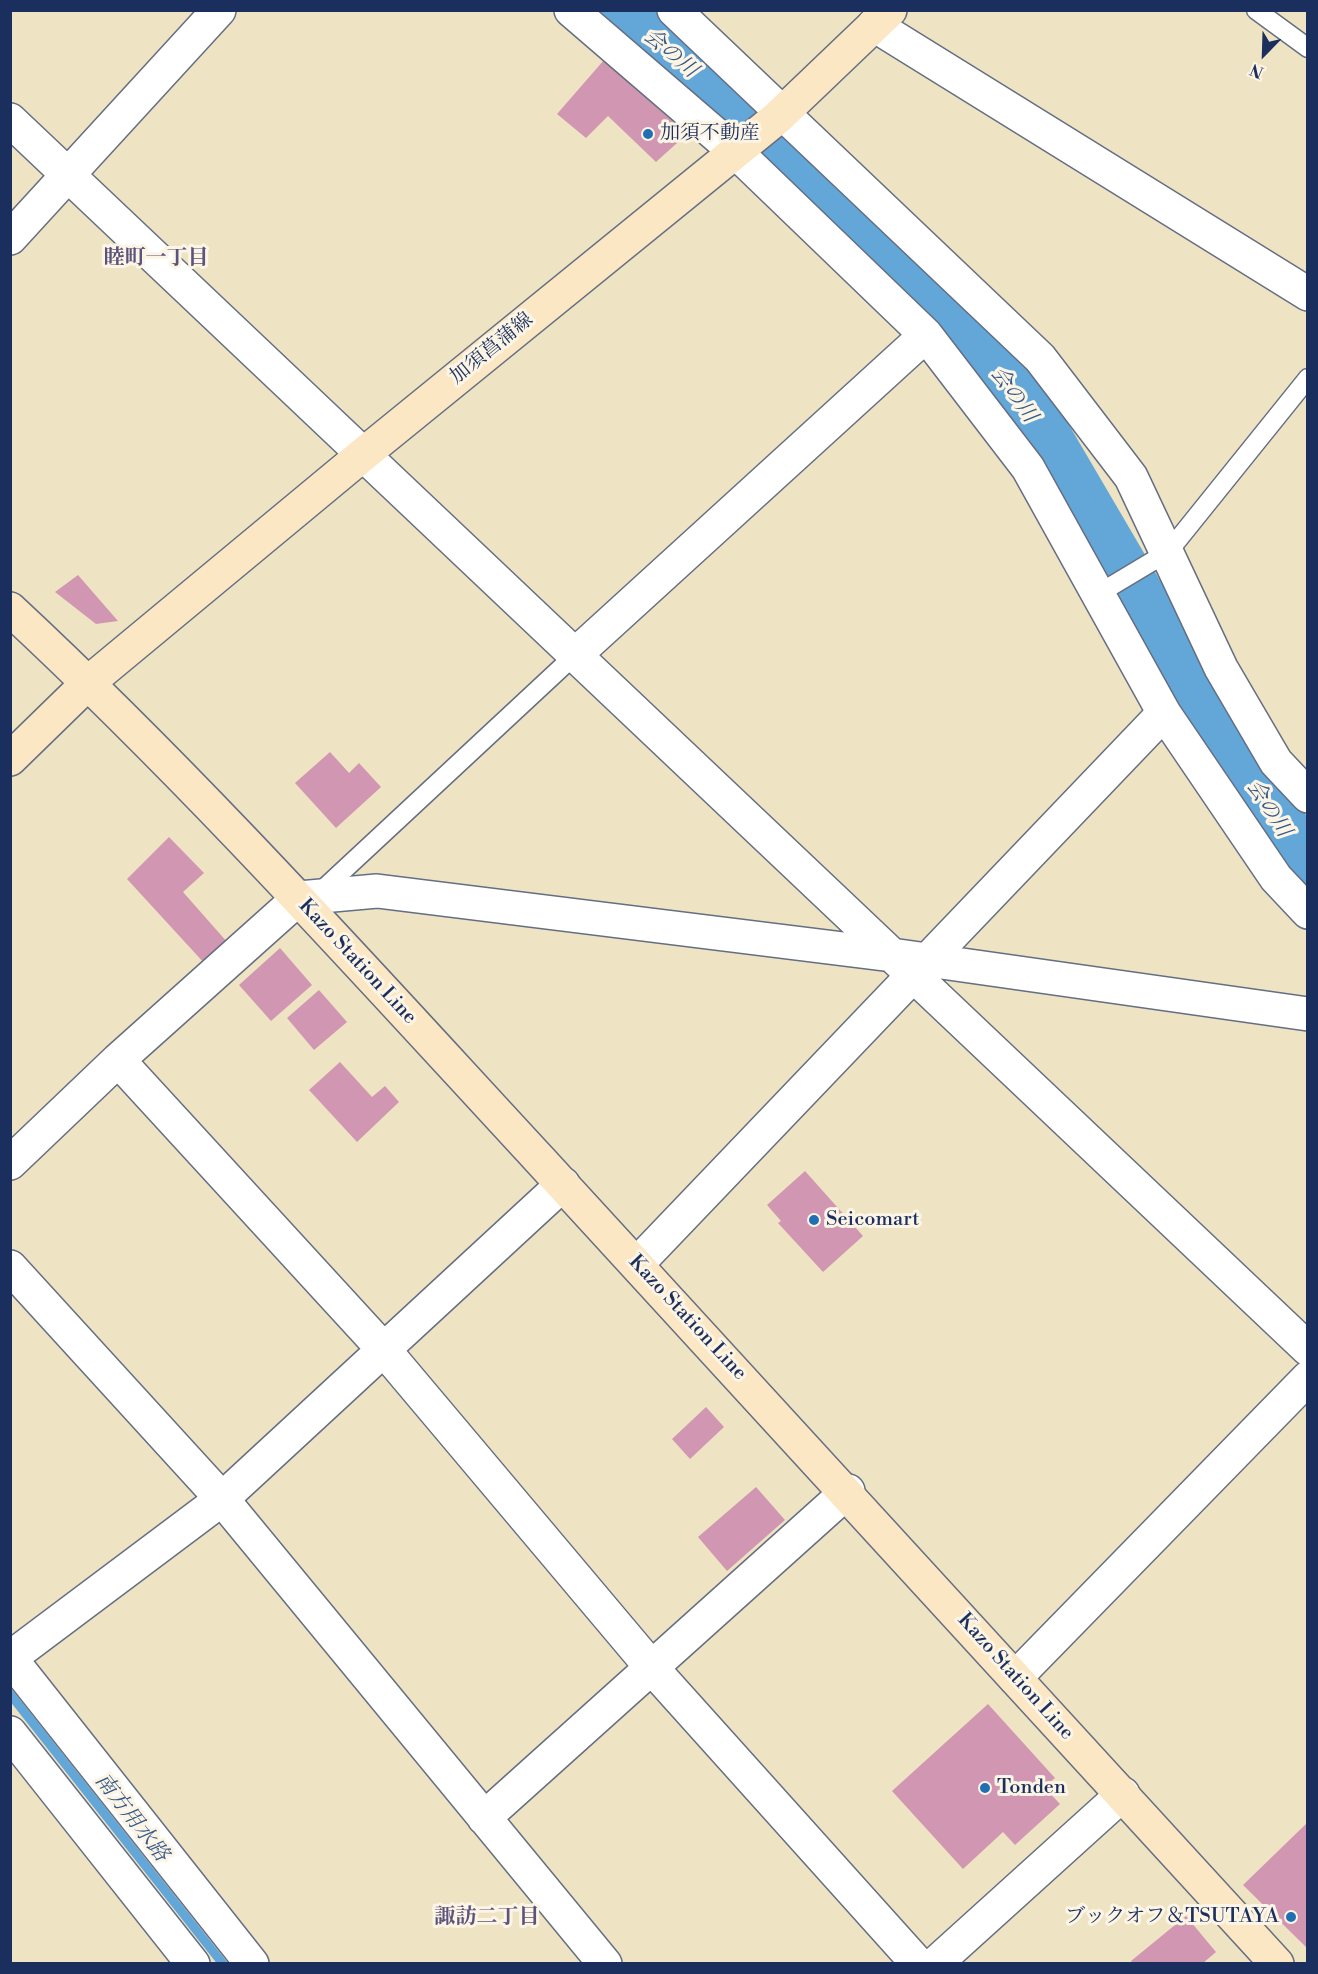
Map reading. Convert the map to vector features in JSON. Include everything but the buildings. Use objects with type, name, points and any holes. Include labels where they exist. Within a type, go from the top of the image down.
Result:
[{"type":"main road","name":"加須菖蒲線","points":[[10,759],[89,682],[365,453],[780,115],[882,18]]},
{"type":"main road","name":"Kazo Station Line","points":[[10,609],[89,682],[306,898],[563,1184],[848,1491],[1015,1678],[1277,1964]]},
{"type":"street","points":[[10,238],[219,10]]},
{"type":"street","points":[[571,10],[739,149],[926,335],[1028,468],[1164,713],[1276,878],[1308,912]]},
{"type":"street","points":[[674,10],[780,115],[1041,358],[1131,477],[1221,668],[1276,762],[1308,796]]},
{"type":"street","points":[[882,18],[1308,294]]},
{"type":"street","points":[[10,120],[576,654],[911,963],[1308,1349]]},
{"type":"street","points":[[576,654],[926,335]]},
{"type":"street","points":[[637,1264],[911,963],[1164,713]]},
{"type":"street","points":[[10,1163],[118,1060],[306,898],[377,891],[1308,1014]]},
{"type":"street","points":[[118,1060],[385,1351],[652,1668],[918,1964]]},
{"type":"street","points":[[252,1964],[10,1658],[222,1499],[385,1351],[563,1184]]},
{"type":"street","points":[[10,1267],[222,1499],[605,1964]]},
{"type":"street","points":[[1015,1678],[1308,1378]]},
{"type":"street","points":[[484,1818],[848,1491]]},
{"type":"street","points":[[10,1733],[192,1964]]},
{"type":"street","points":[[935,1964],[1123,1794]]},
{"type":"lane","points":[[1256,10],[1308,48]]},
{"type":"lane","points":[[1098,594],[1168,552],[1308,378]]},
{"type":"lane","points":[[306,898],[576,654]]},
{"type":"waterway","name":"会の川","points":[[619,10],[870,222],[1019,397],[1170,655],[1288,841],[1308,862]]},
{"type":"waterway","name":"南方用水路","points":[[10,1694],[223,1964]]},
{"type":"place","name":"加須不動産","points":[[648,134]]},
{"type":"place","name":"Seicomart","points":[[814,1220]]},
{"type":"place","name":"Tonden","points":[[985,1788]]},
{"type":"place","name":"ブックオフ＆TSUTAYA","points":[[1291,1917]]},
{"type":"district","name":"睦町一丁目","points":[[156,259]]},
{"type":"district","name":"諏訪二丁目","points":[[487,1918]]}]
